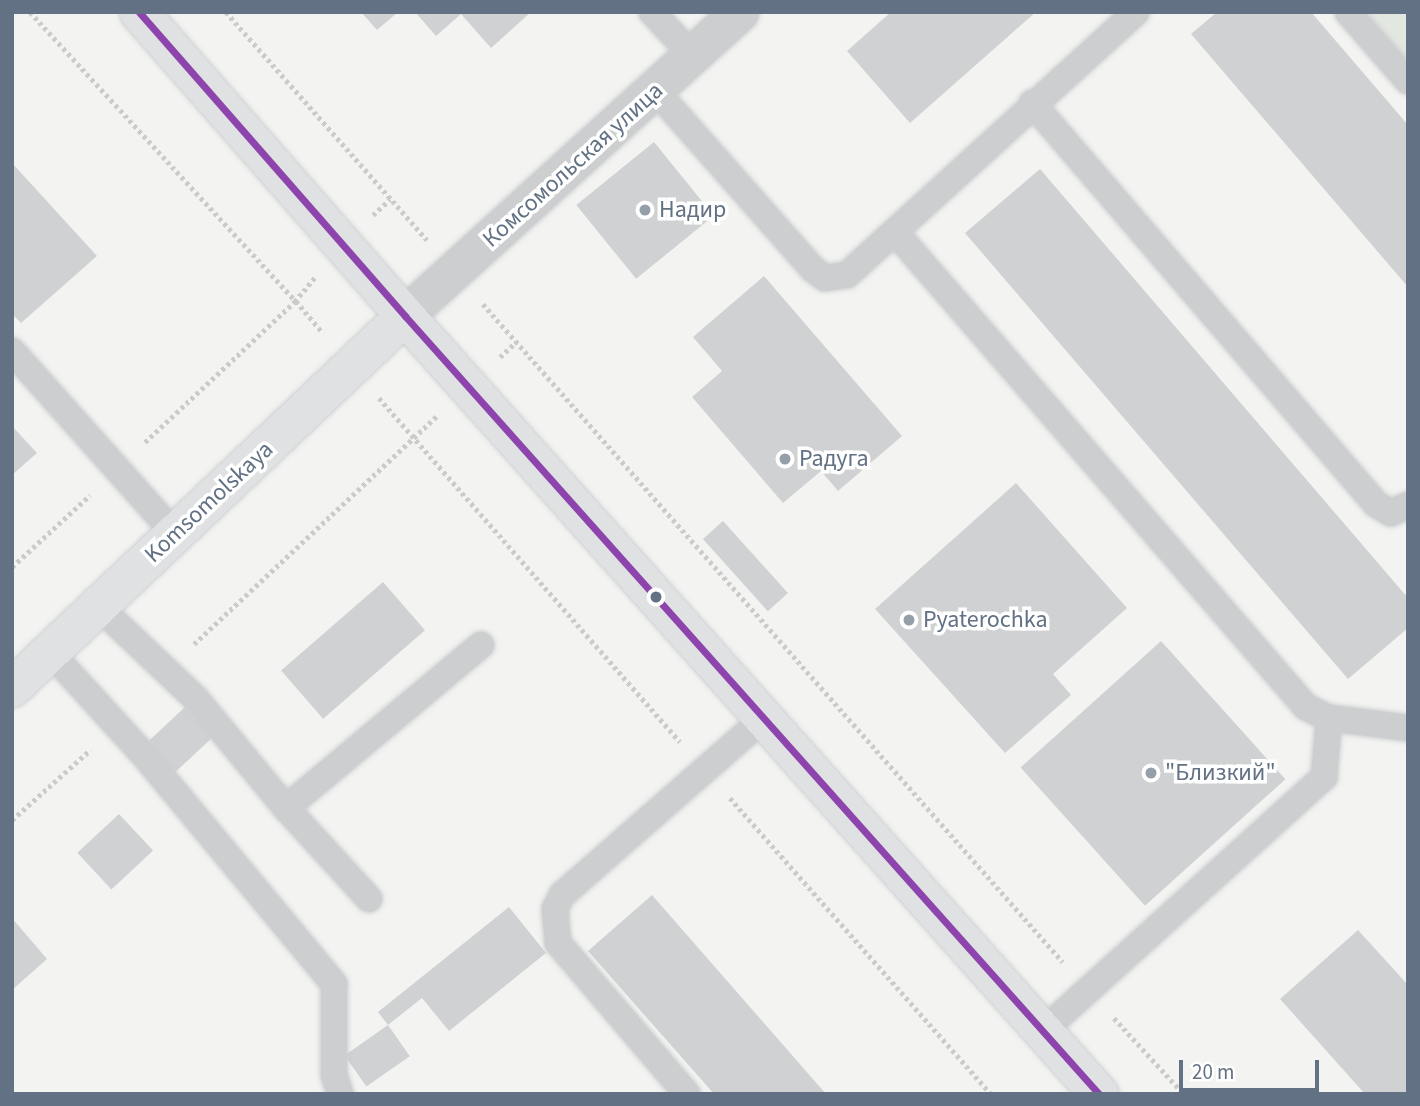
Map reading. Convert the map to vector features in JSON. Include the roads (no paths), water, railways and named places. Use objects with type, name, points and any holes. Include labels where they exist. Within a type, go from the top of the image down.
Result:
[{"type":"main road","points":[[139,12],[405,316],[1099,1094]]},
{"type":"main road","name":"Komsomolskaya","points":[[12,688],[405,316]]},
{"type":"street","name":"Комсомольская улица","points":[[405,316],[740,12]]},
{"type":"lane","points":[[652,12],[693,56]]},
{"type":"lane","points":[[655,90],[813,269],[825,278],[847,275],[1032,103],[1136,12]]},
{"type":"lane","points":[[1348,12],[1408,81]]},
{"type":"lane","points":[[1032,103],[1376,504],[1391,513],[1408,505]]},
{"type":"lane","points":[[895,232],[1306,707],[1329,718],[1408,728]]},
{"type":"lane","points":[[12,351],[175,534]]},
{"type":"lane","points":[[98,606],[196,699],[286,808],[369,899]]},
{"type":"lane","points":[[286,808],[481,645]]},
{"type":"lane","points":[[50,652],[117,726],[334,984],[334,1075],[340,1094]]},
{"type":"lane","points":[[687,1094],[558,943],[555,909],[562,895],[764,718]]},
{"type":"lane","points":[[1043,1031],[1324,777],[1329,718]]},
{"type":"place","name":"Надир","points":[[645,210]]},
{"type":"place","name":"Радуга","points":[[785,459]]},
{"type":"place","name":"Pyaterochka","points":[[909,620]]},
{"type":"place","name":"\"Близкий\"","points":[[1151,773]]}]
